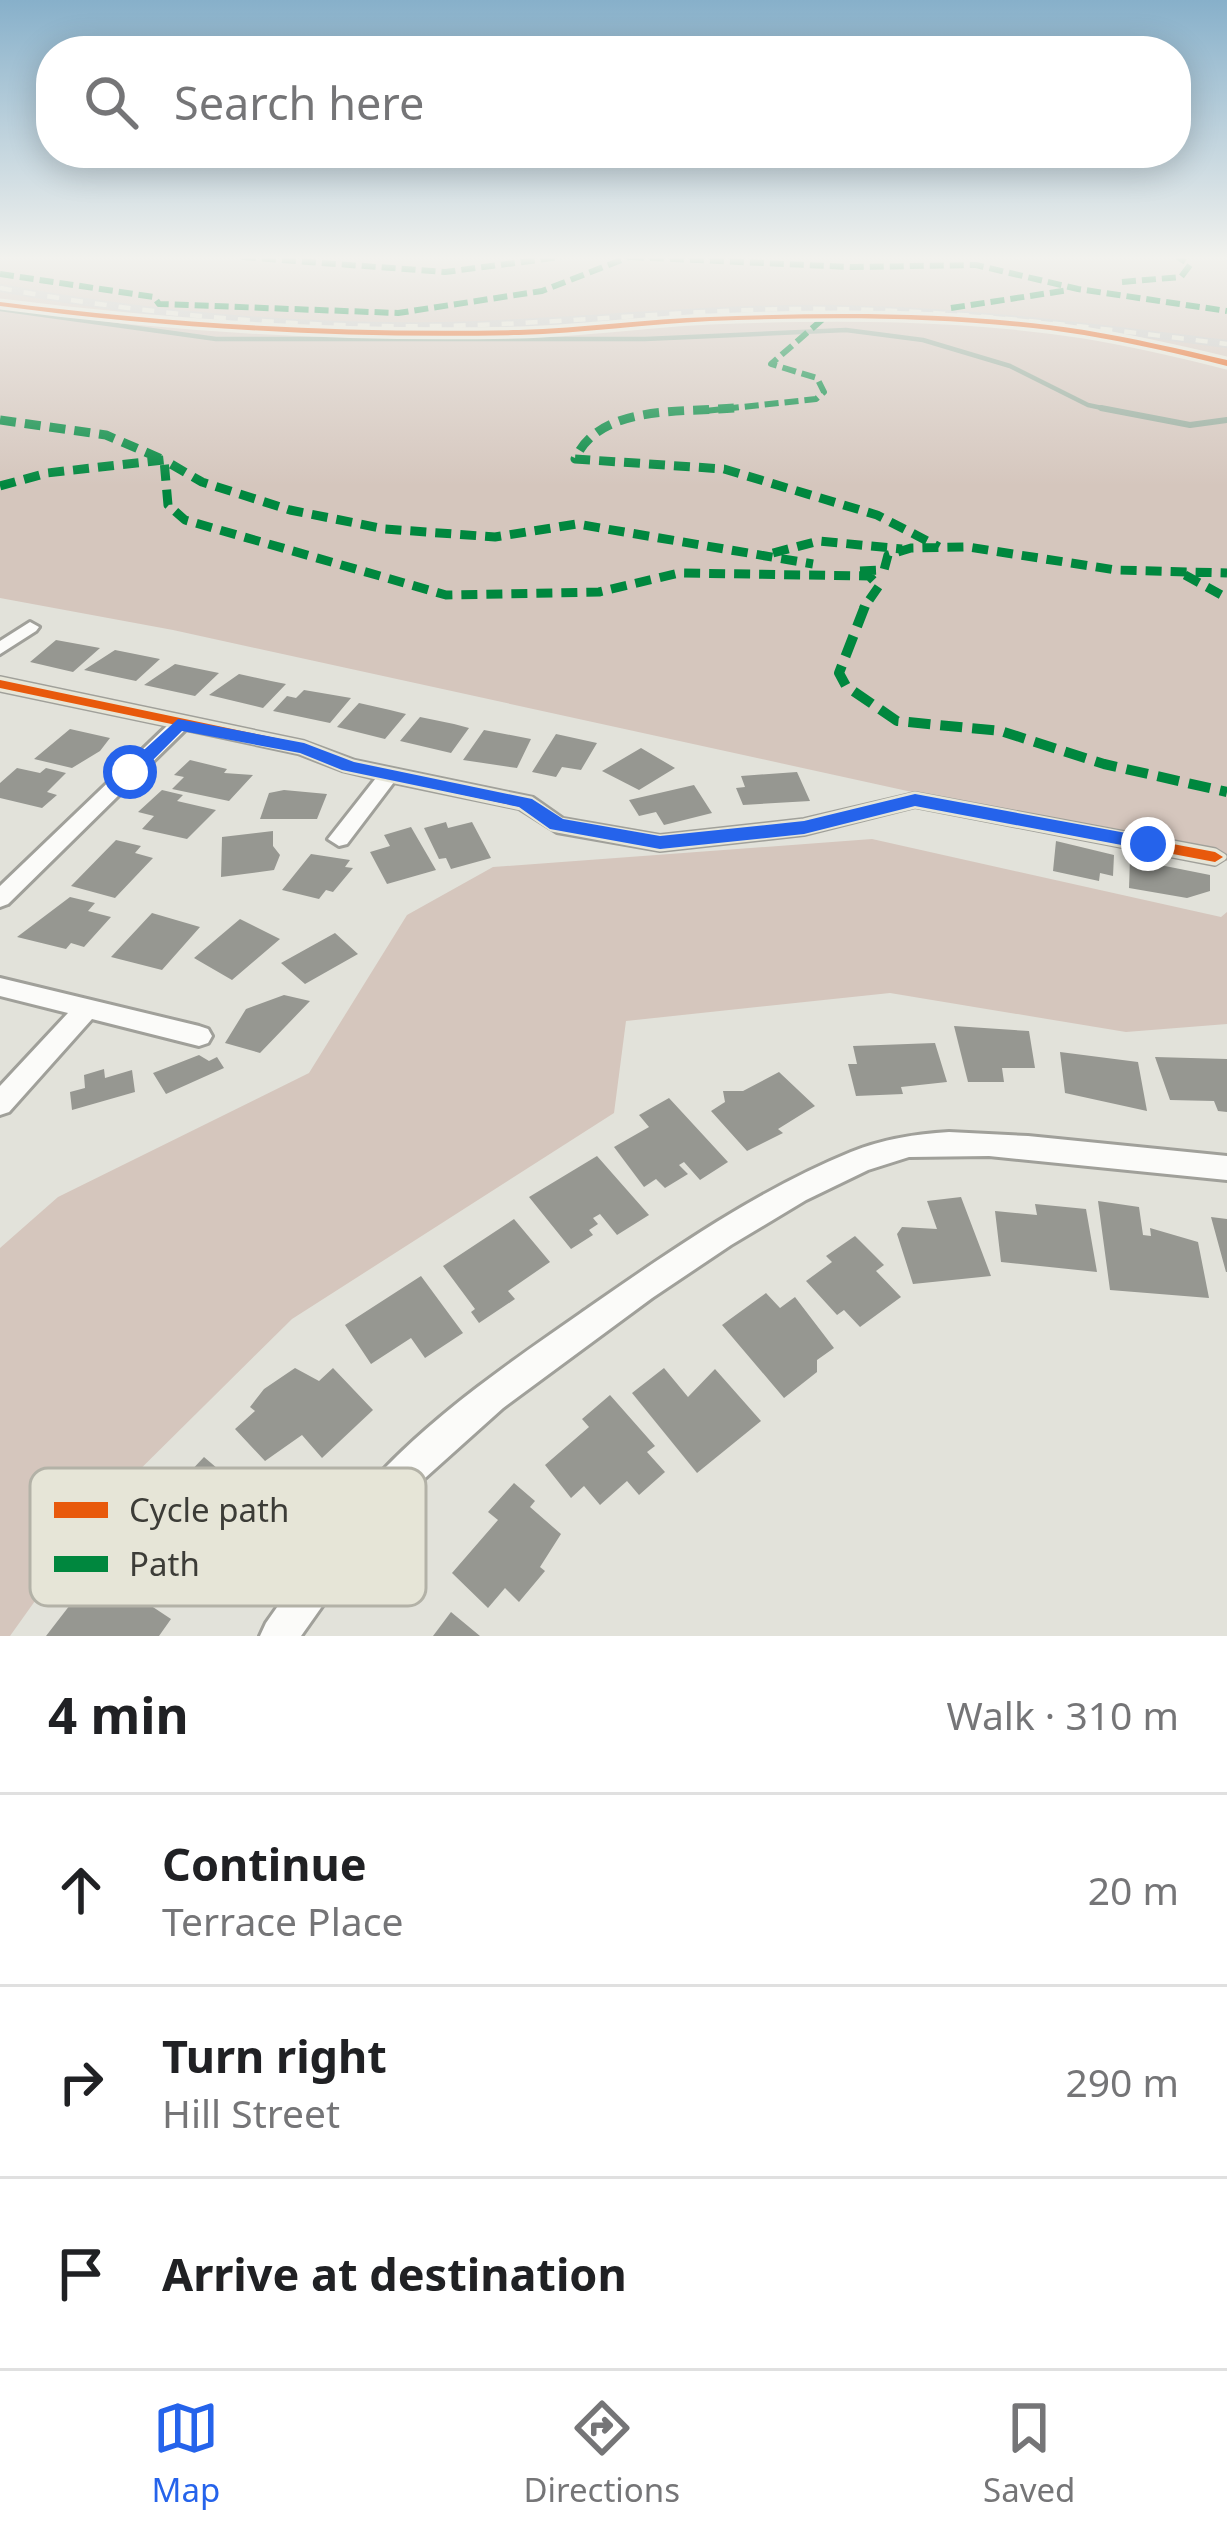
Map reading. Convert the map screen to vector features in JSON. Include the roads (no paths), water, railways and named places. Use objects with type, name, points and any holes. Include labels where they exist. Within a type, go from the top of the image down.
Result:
[{"type":"street","points":[[0,650],[30,627]]},
{"type":"street","points":[[0,684],[304,748],[389,775],[526,803],[557,824],[660,843],[804,827],[915,800],[1215,857]]},
{"type":"street","points":[[0,899],[178,725]]},
{"type":"street","points":[[339,839],[389,775]]},
{"type":"street","points":[[0,987],[200,1036]]},
{"type":"street","points":[[0,1104],[86,1010]]},
{"type":"street","points":[[411,1468],[489,1399],[809,1182],[905,1146],[1001,1143],[1131,1162],[1227,1168]]},
{"type":"street","points":[[279,1636],[302,1606]]},
{"type":"waterway","points":[[175,333],[216,339],[645,339],[771,333]]},
{"type":"waterway","points":[[872,333],[923,340],[1010,366],[1088,405],[1110,410]]},
{"type":"waterway","points":[[1101,408],[1110,410]]},
{"type":"waterway","points":[[1110,410],[1190,425],[1227,420]]},
{"type":"waterway","points":[[1110,410],[1116,411]]},
{"type":"railway","points":[[1141,333],[1227,344]]}]
